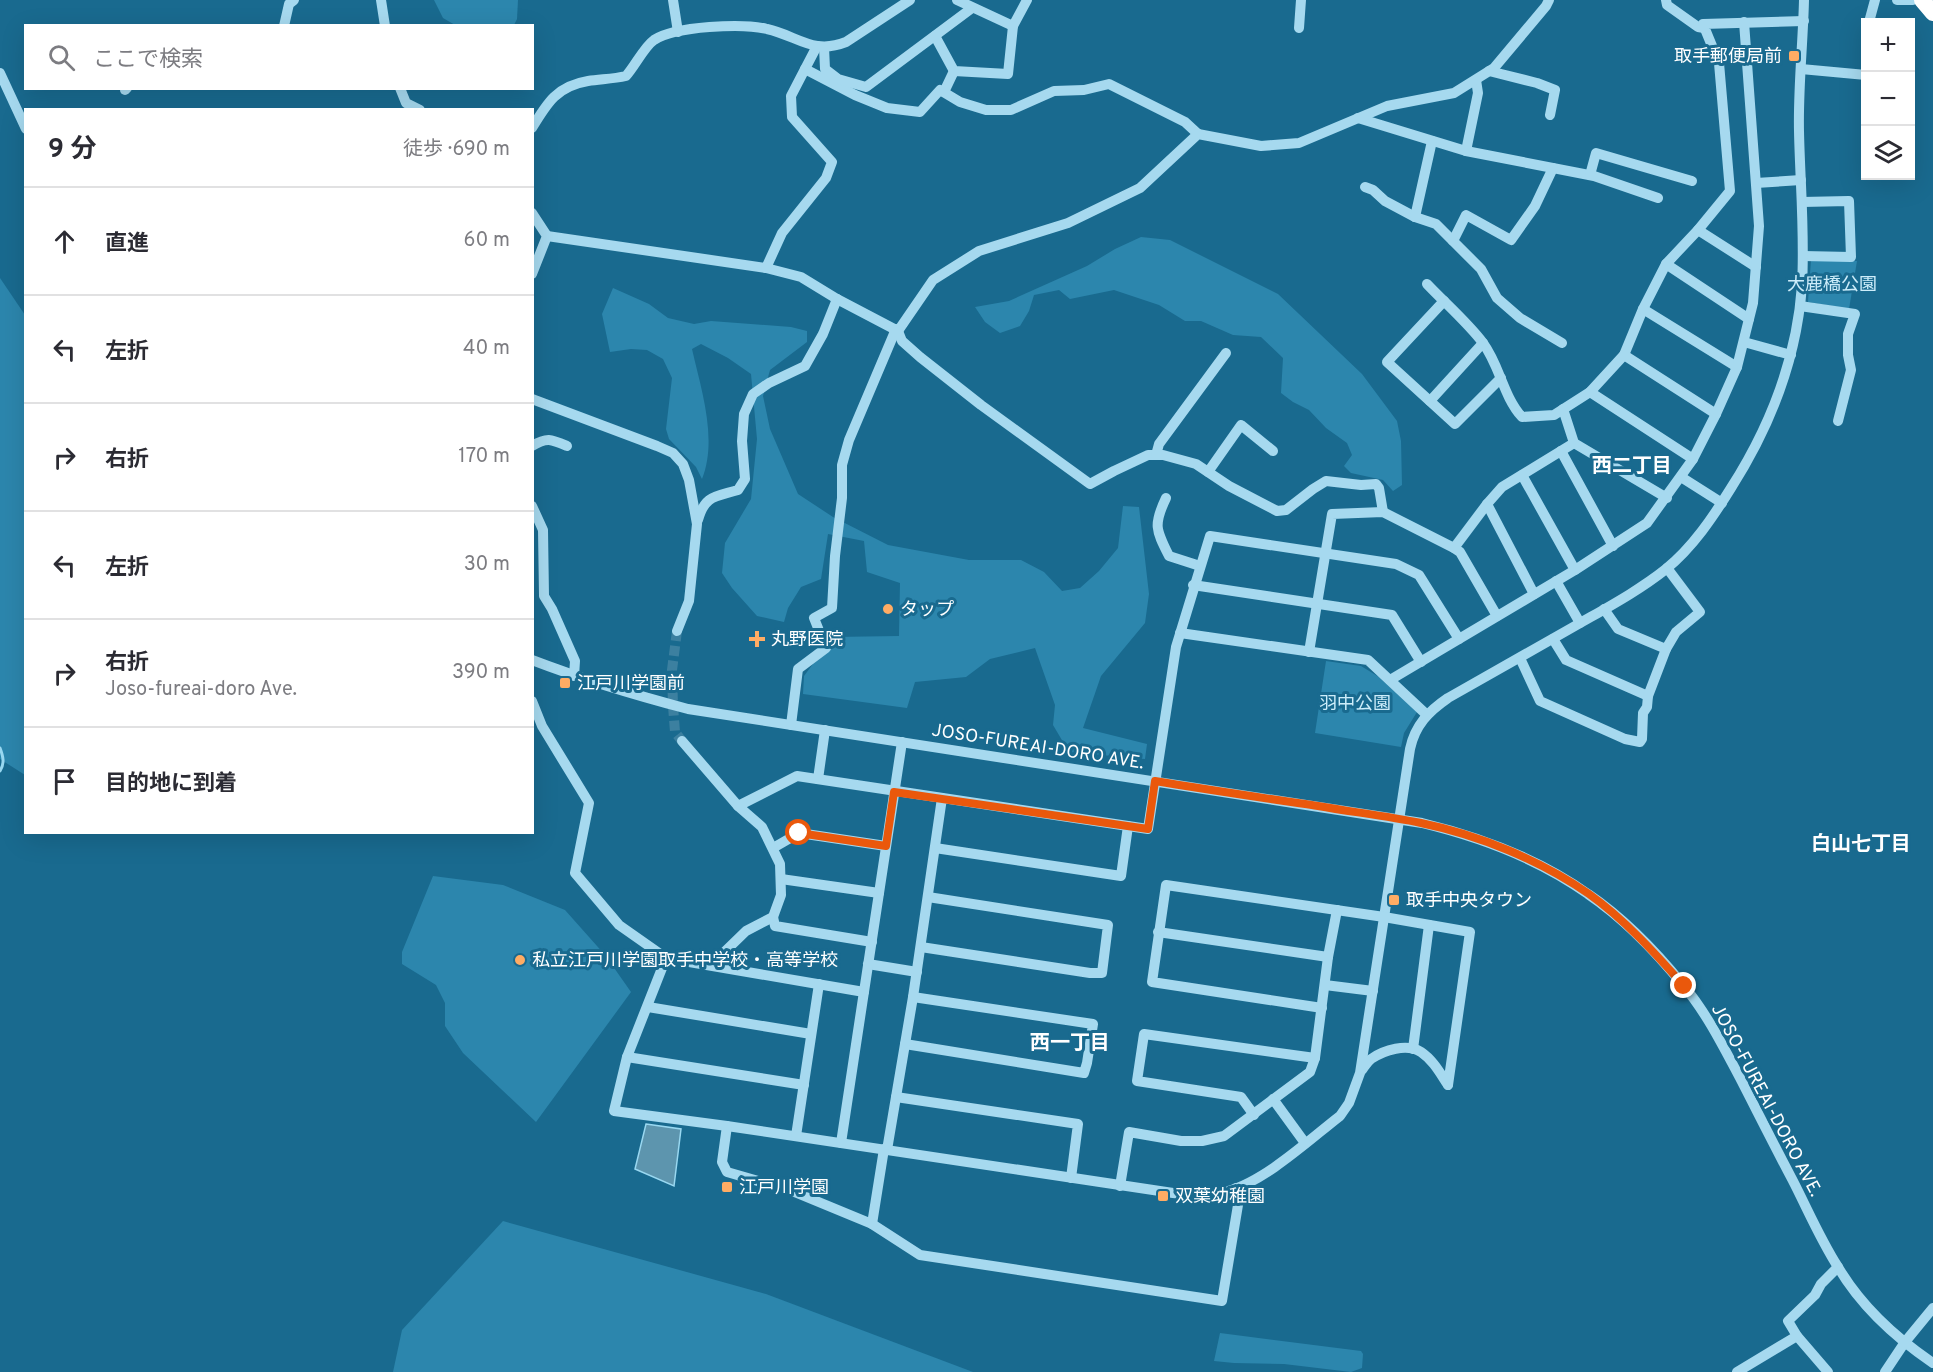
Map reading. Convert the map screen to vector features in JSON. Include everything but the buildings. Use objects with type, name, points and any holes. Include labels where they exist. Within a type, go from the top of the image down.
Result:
[{"type":"highway","points":[[1922,0],[1933,13]]},
{"type":"street","points":[[284,24],[289,4],[294,0]]},
{"type":"street","points":[[381,0],[385,24]]},
{"type":"street","points":[[674,0],[678,32]]},
{"type":"street","points":[[534,125],[556,94],[571,85],[626,76],[651,42],[661,37],[719,26],[754,27],[778,32],[820,47],[834,46],[846,42],[910,0]]},
{"type":"street","points":[[957,0],[1013,26]]},
{"type":"street","points":[[954,71],[1008,74],[1013,26],[1027,0]]},
{"type":"street","points":[[1299,28],[1302,0]]},
{"type":"street","points":[[805,69],[886,108],[920,112],[940,90],[960,102],[986,110],[1011,110],[1054,91],[1084,90],[1109,84],[1185,123],[1198,134],[1261,146],[1299,143],[1387,106],[1454,93],[1494,68],[1549,0]]},
{"type":"street","points":[[1666,0],[1667,5],[1698,27],[1704,28]]},
{"type":"street","points":[[666,958],[627,1057],[614,1111],[886,1149],[1185,1195],[1211,1194],[1236,1188],[1268,1172],[1340,1116],[1349,1103],[1360,1073],[1412,737],[1418,726],[1426,716],[1448,698],[1604,609],[1667,568],[1697,537],[1722,503],[1758,441],[1783,381],[1791,355],[1800,306],[1803,256],[1799,128],[1804,0]]},
{"type":"street","points":[[1870,18],[1875,0]]},
{"type":"street","points":[[1897,0],[1912,0]]},
{"type":"street","points":[[820,47],[825,69],[838,79],[866,87],[972,8]]},
{"type":"street","points":[[1428,284],[1483,343],[1512,405],[1522,417],[1554,415],[1590,392],[1624,355],[1665,264],[1698,230],[1730,191],[1719,63],[1703,24],[1804,21]]},
{"type":"street","points":[[1390,680],[1575,570],[1647,523],[1693,459],[1737,367],[1753,303],[1759,226],[1744,22]]},
{"type":"street","points":[[935,36],[954,71]]},
{"type":"street","points":[[766,268],[782,233],[826,178],[832,162],[792,117],[791,96],[820,47]]},
{"type":"street","points":[[1801,69],[1861,75]]},
{"type":"street","points":[[944,92],[954,71]]},
{"type":"street","points":[[1489,71],[1555,90],[1550,115]]},
{"type":"street","points":[[0,74],[24,125]]},
{"type":"street","points":[[1466,151],[1478,93],[1476,80]]},
{"type":"street","points":[[400,90],[404,106]]},
{"type":"street","points":[[1358,118],[1466,151],[1590,175],[1658,198]]},
{"type":"street","points":[[791,725],[798,669],[826,648],[814,618],[832,608],[844,456],[897,330],[933,280],[979,251],[1068,224],[1140,188],[1198,134]]},
{"type":"street","points":[[1415,217],[1432,141]]},
{"type":"street","points":[[1590,175],[1596,153],[1692,181]]},
{"type":"street","points":[[1453,241],[1466,215],[1511,240],[1535,206],[1553,168]]},
{"type":"street","points":[[1756,183],[1800,180]]},
{"type":"street","points":[[1365,187],[1415,217],[1436,224],[1481,269],[1497,298],[1520,318],[1562,343]]},
{"type":"street","points":[[1802,202],[1849,201],[1851,258],[1803,256]]},
{"type":"street","points":[[534,216],[547,236],[766,268],[801,277],[837,299],[897,330],[902,341],[920,357],[981,405],[1090,484],[1148,456],[1163,455],[1196,464],[1229,486],[1277,511],[1286,510],[1326,481],[1361,485],[1376,484],[1379,488],[1383,512]]},
{"type":"street","points":[[1698,230],[1756,267]]},
{"type":"street","points":[[534,269],[547,236]]},
{"type":"street","points":[[1665,264],[1749,320]]},
{"type":"street","points":[[677,632],[689,601],[697,524],[702,507],[713,497],[738,490],[745,479],[742,441],[744,414],[753,394],[769,383],[805,366],[823,334],[837,299]]},
{"type":"street","points":[[1444,301],[1387,362],[1455,424],[1501,378]]},
{"type":"street","points":[[1800,306],[1855,314],[1848,334],[1851,370],[1838,421]]},
{"type":"street","points":[[1643,309],[1737,367]]},
{"type":"street","points":[[1744,342],[1791,355]]},
{"type":"street","points":[[1430,401],[1483,343]]},
{"type":"street","points":[[1156,455],[1159,444],[1226,353]]},
{"type":"street","points":[[1624,355],[1716,414]]},
{"type":"street","points":[[1590,392],[1693,459]]},
{"type":"street","points":[[534,400],[672,453],[683,464],[689,480],[697,524]]},
{"type":"street","points":[[1563,409],[1574,443],[1667,498]]},
{"type":"street","points":[[1208,472],[1241,424],[1274,451]]},
{"type":"street","points":[[534,445],[543,440],[552,440],[567,446]]},
{"type":"street","points":[[1454,548],[1502,487],[1574,443]]},
{"type":"street","points":[[1561,451],[1613,546]]},
{"type":"street","points":[[1522,475],[1575,570]]},
{"type":"street","points":[[1681,477],[1722,503]]},
{"type":"street","points":[[1166,498],[1159,513],[1157,533],[1169,556],[1200,566]]},
{"type":"street","points":[[1487,504],[1534,594]]},
{"type":"street","points":[[534,510],[543,530],[544,596],[575,661],[574,676]]},
{"type":"street","points":[[1309,652],[1332,514],[1383,512],[1454,548],[1460,552],[1497,616]]},
{"type":"street","points":[[738,806],[797,777],[1148,829],[1176,646],[1210,536],[1396,564],[1419,575],[1459,639]]},
{"type":"street","points":[[1520,658],[1540,701],[1625,739],[1637,742],[1642,740],[1643,712],[1647,707],[1648,696],[1666,649],[1677,632],[1700,612],[1667,568]]},
{"type":"street","points":[[1556,581],[1580,623]]},
{"type":"street","points":[[1193,585],[1392,615],[1421,662]]},
{"type":"street","points":[[1604,609],[1618,629],[1666,649]]},
{"type":"street","points":[[1180,633],[1368,660],[1426,716]]},
{"type":"street","points":[[1553,639],[1566,660],[1648,696]]},
{"type":"street","name":"JOSO-FUREAI-DORO AVE.","points":[[534,661],[631,694],[688,709],[1400,819],[1469,836],[1509,851],[1546,869],[1589,894],[1624,923],[1684,986],[1727,1054],[1838,1267],[1870,1310],[1905,1342],[1933,1363]]},
{"type":"street","points":[[534,706],[542,726],[589,803],[575,873],[619,925],[666,958],[712,964],[864,992]]},
{"type":"street","points":[[818,779],[825,730]]},
{"type":"street","points":[[682,741],[738,806],[762,827],[773,848],[780,864],[781,879],[781,895],[773,917],[775,926],[872,942]]},
{"type":"street","points":[[841,1143],[902,742]]},
{"type":"street","points":[[872,1224],[917,972],[942,798]]},
{"type":"street","points":[[935,848],[1121,876],[1128,826]]},
{"type":"street","points":[[773,848],[799,833],[886,846]]},
{"type":"street","points":[[781,879],[879,893]]},
{"type":"street","points":[[1322,1008],[1152,982],[1166,885],[1470,932],[1448,1085],[1430,1059],[1413,1049],[1391,1049],[1369,1060],[1360,1073]]},
{"type":"street","points":[[921,946],[1102,973],[1108,925],[928,897]]},
{"type":"street","points":[[1120,1186],[1129,1132],[1181,1141],[1202,1141],[1224,1136],[1310,1072],[1315,1058],[1337,910]]},
{"type":"street","points":[[712,964],[746,931],[773,917]]},
{"type":"street","points":[[1413,1049],[1429,925]]},
{"type":"street","points":[[1158,932],[1329,957]]},
{"type":"street","points":[[868,964],[917,972]]},
{"type":"street","points":[[796,1136],[819,984]]},
{"type":"street","points":[[1325,984],[1373,991]]},
{"type":"street","points":[[905,1044],[1084,1073],[1089,1054],[1093,1024],[913,996]]},
{"type":"street","points":[[648,1007],[811,1034]]},
{"type":"street","points":[[1254,1115],[1241,1098],[1137,1081],[1144,1034],[1315,1058]]},
{"type":"street","points":[[627,1057],[804,1086]]},
{"type":"street","points":[[896,1097],[1078,1124],[1071,1178]]},
{"type":"street","points":[[1274,1099],[1305,1143]]},
{"type":"street","points":[[727,1126],[722,1162],[728,1173],[792,1191],[872,1224],[920,1255],[1222,1301],[1239,1199],[1236,1188]]},
{"type":"street","points":[[1828,1372],[1797,1336],[1788,1321],[1815,1295],[1821,1284],[1838,1267]]},
{"type":"street","points":[[1885,1372],[1905,1342],[1933,1308]]},
{"type":"street","points":[[1737,1372],[1797,1336]]},
{"type":"green space","points":[[434,0],[518,0],[514,24],[453,24],[443,18]]},
{"type":"green space","points":[[1141,237],[1170,240],[1278,294],[1362,374],[1397,421],[1401,441],[1402,485],[1393,491],[1383,480],[1351,473],[1344,466],[1352,455],[1347,443],[1326,428],[1309,410],[1281,393],[1283,358],[1261,337],[1233,335],[1201,321],[1185,321],[1159,305],[1114,290],[1070,299],[1059,290],[1034,295],[1029,311],[1020,326],[1000,333],[985,322],[975,307],[1009,301],[1087,266]]},
{"type":"green space","name":"大鹿橋公園","points":[[1811,260],[1857,261],[1849,309],[1808,302]]},
{"type":"green space","points":[[0,278],[24,314],[24,774],[0,759]]},
{"type":"green space","points":[[613,288],[649,304],[668,318],[694,324],[711,321],[791,327],[807,331],[807,342],[770,370],[763,396],[770,429],[798,494],[833,517],[888,545],[969,560],[1021,560],[1044,572],[1062,591],[1080,588],[1099,571],[1118,548],[1123,506],[1139,507],[1149,594],[1145,623],[1101,676],[1083,728],[1147,744],[1145,759],[1069,752],[1053,725],[1055,705],[1035,648],[990,659],[966,677],[915,682],[907,708],[803,694],[804,676],[833,637],[899,636],[900,583],[867,572],[864,541],[828,534],[821,579],[801,587],[788,608],[784,622],[757,616],[722,573],[725,543],[751,499],[757,439],[751,374],[728,358],[701,344],[692,349],[708,431],[707,464],[702,479],[696,467],[669,439],[666,429],[672,378],[663,359],[647,350],[631,349],[610,352],[602,314]]},
{"type":"green space","name":"羽中公園","points":[[1326,661],[1361,666],[1379,677],[1417,712],[1404,733],[1401,747],[1315,733]]},
{"type":"green space","points":[[433,876],[503,885],[565,910],[605,955],[631,992],[536,1122],[463,1053],[445,1026],[445,1003],[436,985],[402,964],[402,952]]},
{"type":"green space","points":[[503,1221],[766,1294],[973,1372],[393,1372],[402,1330]]},
{"type":"green space","points":[[1220,1333],[1361,1351],[1363,1354],[1362,1368],[1351,1372],[1284,1364],[1214,1361]]},
{"type":"shaded area","points":[[646,1124],[681,1129],[674,1186],[635,1169]]},
{"type":"waterway","points":[[0,748],[3,760],[0,771]]},
{"type":"tunnel","points":[[677,631],[672,670],[673,706],[675,732],[682,741]]},
{"type":"place","name":"取手郵便局前","points":[[1794,56]]},
{"type":"place","name":"タップ","points":[[888,609]]},
{"type":"place","name":"丸野医院","points":[[757,639]]},
{"type":"place","name":"江戸川学園前","points":[[565,683]]},
{"type":"place","name":"取手中央タウン","points":[[1394,900]]},
{"type":"place","name":"私立江戸川学園取手中学校・高等学校","points":[[520,960]]},
{"type":"place","name":"江戸川学園","points":[[727,1187]]},
{"type":"place","name":"双葉幼稚園","points":[[1163,1196]]},
{"type":"district","name":"西二丁目","points":[[1632,465]]},
{"type":"district","name":"白山七丁目","points":[[1861,843]]},
{"type":"district","name":"西一丁目","points":[[1070,1042]]},
{"type":"route","points":[[799,833],[886,846],[894,792],[1148,829],[1155,781],[1400,819],[1443,828],[1509,851],[1589,894],[1624,923],[1684,986]]}]
